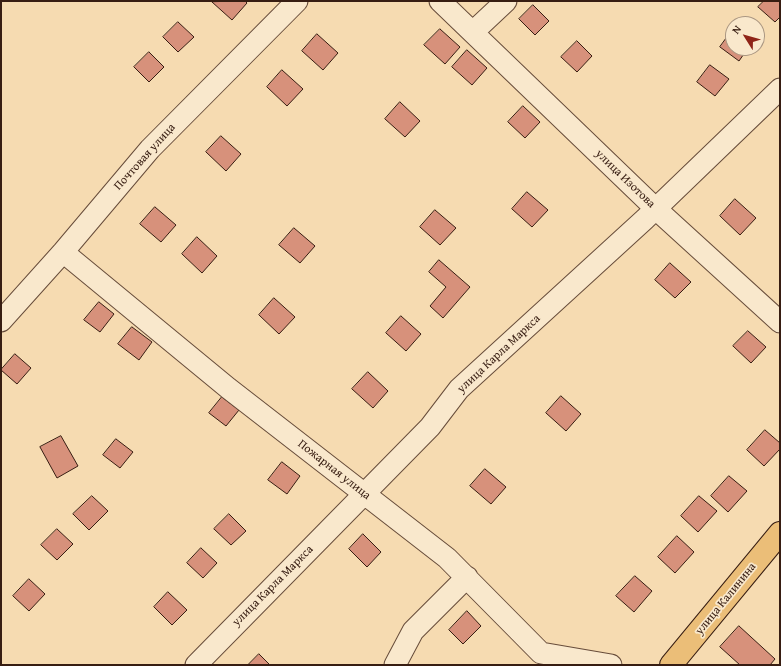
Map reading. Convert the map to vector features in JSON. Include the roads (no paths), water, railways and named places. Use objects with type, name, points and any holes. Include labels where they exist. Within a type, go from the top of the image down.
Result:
[{"type":"main road","name":"улица Калинина","points":[[671,665],[780,533]]},
{"type":"street","name":"Почтовая улица","points":[[1,321],[64,252],[150,149],[297,1]]},
{"type":"street","name":"улица Изотова","points":[[440,1],[656,209],[780,322]]},
{"type":"street","points":[[473,32],[506,1]]},
{"type":"street","name":"улица Карла Маркса","points":[[196,665],[430,427],[459,389],[656,209],[780,89]]},
{"type":"street","name":"Пожарная улица","points":[[64,252],[228,388],[447,558],[541,653],[611,665]]},
{"type":"street","points":[[395,665],[413,631],[467,577]]}]
